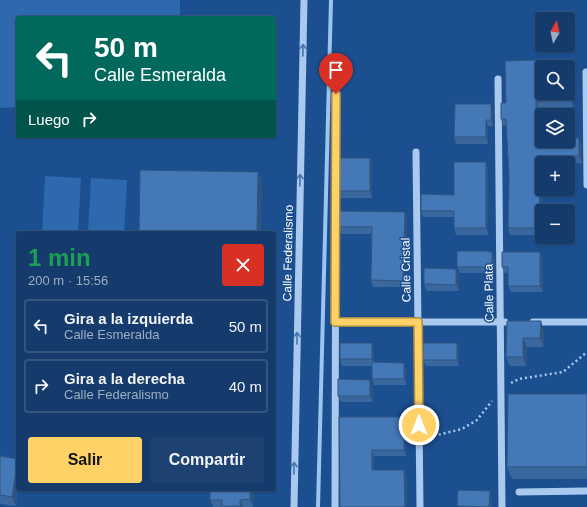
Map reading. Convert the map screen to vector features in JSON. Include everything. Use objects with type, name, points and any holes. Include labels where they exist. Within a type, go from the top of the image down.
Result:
[{"type":"street","name":"Calle Federalismo","points":[[294,507],[304,0]]},
{"type":"street","points":[[586,72],[587,185]]},
{"type":"street","name":"Calle Plata","points":[[498,79],[502,507]]},
{"type":"street","points":[[335,507],[336,94]]},
{"type":"street","name":"Calle Cristal","points":[[416,152],[420,507]]},
{"type":"street","points":[[335,322],[587,322]]},
{"type":"street","points":[[519,492],[587,491]]},
{"type":"shaded area","points":[[0,0],[180,0],[180,16],[16,16],[16,107],[0,108]]},
{"type":"shaded area","points":[[45,176],[81,178],[78,231],[42,231]]},
{"type":"shaded area","points":[[91,178],[127,180],[124,231],[88,231]]},
{"type":"building","points":[[535,60],[535,100],[571,100],[536,101],[535,148],[575,148],[575,138],[579,138],[579,156],[535,156],[535,196],[540,196],[540,204],[535,204],[535,228],[508,228],[509,177],[506,119],[501,119],[501,103],[506,103],[505,61]]},
{"type":"building","points":[[455,104],[491,104],[491,120],[486,120],[486,137],[454,137]]},
{"type":"building","points":[[339,158],[370,158],[370,191],[338,191]]},
{"type":"building","points":[[454,162],[486,162],[486,228],[454,228],[454,211],[421,211],[421,194],[454,195]]},
{"type":"building","points":[[140,170],[258,172],[257,231],[139,231]]},
{"type":"building","points":[[339,211],[405,212],[403,281],[371,280],[372,227],[339,227]]},
{"type":"building","points":[[457,251],[492,252],[492,267],[457,267]]},
{"type":"building","points":[[502,252],[540,252],[540,286],[508,286],[508,267],[502,267]]},
{"type":"building","points":[[424,268],[456,269],[456,285],[424,284]]},
{"type":"building","points":[[507,321],[541,321],[540,338],[523,338],[523,357],[506,357]]},
{"type":"building","points":[[340,343],[372,343],[372,359],[340,359]]},
{"type":"building","points":[[423,343],[457,343],[457,360],[423,360]]},
{"type":"building","points":[[372,362],[404,363],[404,379],[372,379]]},
{"type":"building","points":[[338,379],[370,380],[370,396],[338,396]]},
{"type":"building","points":[[508,394],[587,394],[587,467],[507,467]]},
{"type":"building","points":[[339,417],[404,417],[404,450],[372,450],[372,470],[404,470],[405,507],[340,507]]},
{"type":"building","points":[[0,456],[16,459],[16,472],[12,497],[0,495]]},
{"type":"building","points":[[458,490],[490,491],[489,507],[457,506]]},
{"type":"building","points":[[210,491],[250,491],[250,499],[240,500],[240,506],[222,506],[222,500],[210,500]]},
{"type":"waterway","points":[[318,507],[331,0]]},
{"type":"route","points":[[336,94],[335,322],[418,322],[419,425]]}]
